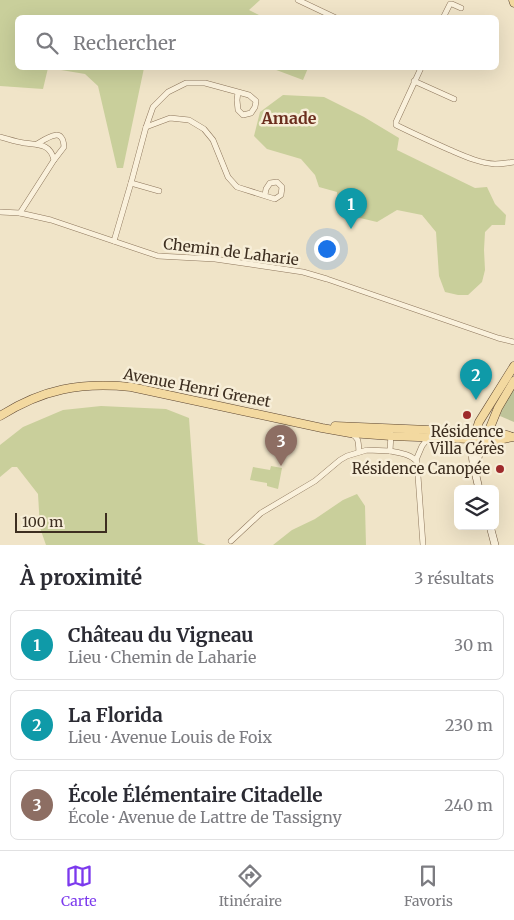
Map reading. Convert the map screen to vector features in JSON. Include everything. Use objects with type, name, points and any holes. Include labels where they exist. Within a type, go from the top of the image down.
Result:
[{"type":"main road","points":[[478,485],[471,453],[474,435],[479,422],[514,366]]},
{"type":"main road","points":[[475,470],[480,450],[498,408],[514,381]]},
{"type":"main road","name":"Avenue Henri Grenet","points":[[0,416],[49,392],[73,387],[109,385],[140,389],[350,433],[474,435]]},
{"type":"main road","name":"Avenue Henri Grenet","points":[[305,424],[429,437],[474,435]]},
{"type":"main road","points":[[474,435],[498,440],[513,437]]},
{"type":"main road","points":[[491,530],[495,545]]},
{"type":"street","points":[[298,0],[330,15]]},
{"type":"street","points":[[444,15],[450,4],[461,8]]},
{"type":"street","points":[[420,70],[396,125],[481,161],[494,164],[514,162]]},
{"type":"street","points":[[414,82],[454,99]]},
{"type":"street","points":[[114,242],[153,107],[168,92],[186,83],[205,83],[238,92],[249,95],[256,101],[251,113],[243,114],[238,110],[238,92]]},
{"type":"street","points":[[146,127],[170,118],[189,120],[204,129],[213,140],[228,177],[237,187],[265,195]]},
{"type":"street","points":[[20,213],[64,147],[64,140],[58,135],[52,135],[38,144]]},
{"type":"street","points":[[0,136],[10,140],[38,144],[47,148],[54,160]]},
{"type":"street","points":[[131,183],[158,191]]},
{"type":"street","name":"Chemin de Laharie","points":[[0,212],[20,213],[51,220],[158,256],[215,260],[303,272],[514,342]]},
{"type":"street","points":[[350,433],[359,441],[359,452]]},
{"type":"street","points":[[390,451],[391,433]]},
{"type":"street","points":[[423,545],[416,460],[422,446],[429,437]]},
{"type":"street","points":[[231,541],[261,513],[315,481],[347,456],[368,450],[390,451],[407,455],[416,460]]},
{"type":"green space","points":[[0,0],[260,0],[249,10],[259,15],[15,15],[15,70],[48,70],[43,89],[0,86]]},
{"type":"green space","points":[[61,70],[144,70],[123,168],[117,168],[98,86],[85,74]]},
{"type":"green space","points":[[276,70],[307,70],[303,80]]},
{"type":"green space","points":[[283,95],[324,97],[364,117],[399,138],[397,150],[475,188],[487,187],[495,204],[506,215],[505,225],[492,225],[485,232],[485,270],[482,282],[468,295],[445,292],[439,276],[436,232],[422,215],[397,210],[377,222],[339,213],[337,192],[319,187],[315,175],[301,159],[267,149],[254,136],[260,112]]},
{"type":"green space","points":[[514,387],[514,422],[500,416],[502,406]]},
{"type":"green space","points":[[101,406],[166,409],[189,418],[198,542],[206,545],[46,545],[40,528],[38,494],[17,467],[12,467],[0,477],[0,445],[23,427],[63,410]]},
{"type":"green space","points":[[271,466],[282,468],[278,489],[267,486],[267,483],[250,480],[253,467],[270,470]]},
{"type":"green space","points":[[357,494],[365,506],[366,545],[273,545],[292,530],[315,519],[343,500]]},
{"type":"place","name":"Château du Vigneau","points":[[351,229]]},
{"type":"place","name":"La Florida","points":[[476,400]]},
{"type":"place","name":"Résidence Villa Cérès","points":[[467,415]]},
{"type":"place","name":"École Élémentaire Citadelle","points":[[281,466]]},
{"type":"place","name":"Résidence Canopée","points":[[500,469]]},
{"type":"district","name":"Amade","points":[[289,118]]}]
